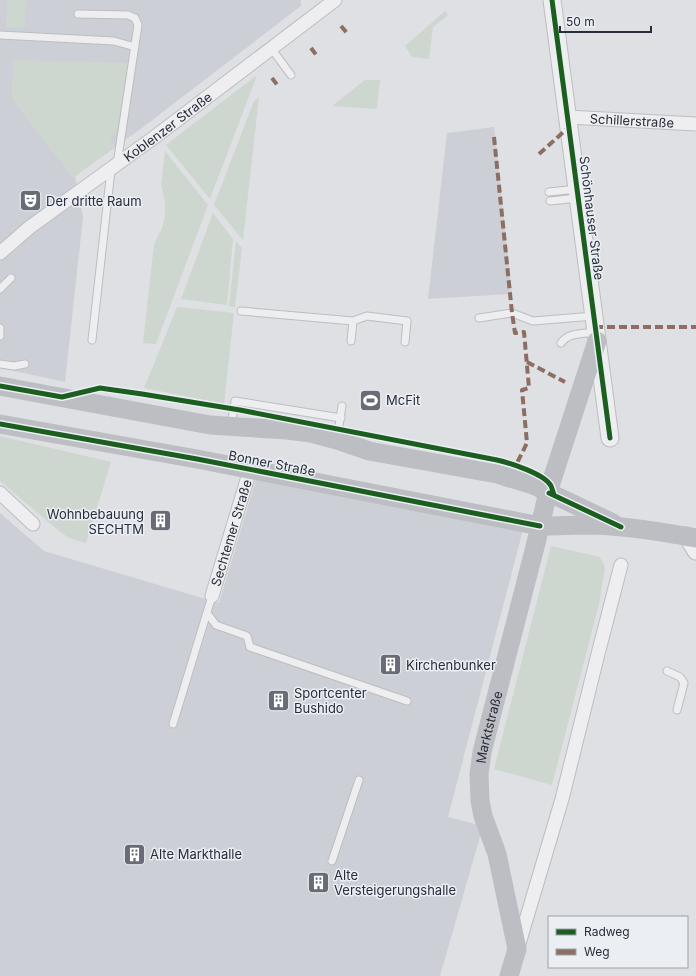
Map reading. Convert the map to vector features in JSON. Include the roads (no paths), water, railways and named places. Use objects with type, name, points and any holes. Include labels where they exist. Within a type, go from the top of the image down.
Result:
[{"type":"main road","name":"Schönhauser Straße","points":[[546,499],[596,337]]},
{"type":"main road","name":"Bonner Straße","points":[[0,386],[198,424],[311,433],[369,450],[497,474],[533,485],[546,499],[622,527]]},
{"type":"main road","name":"Bonner Straße","points":[[0,424],[250,470],[540,526],[593,525],[622,527],[693,542]]},
{"type":"main road","name":"Marktstraße","points":[[513,975],[517,949],[497,854],[483,816],[480,800],[479,774],[482,752],[546,499]]},
{"type":"street","name":"Koblenzer Straße","points":[[2,248],[114,167],[335,0]]},
{"type":"street","name":"Schönhauser Straße","points":[[552,0],[610,438]]},
{"type":"street","name":"Schillerstraße","points":[[568,117],[696,124]]},
{"type":"street","name":"Sechtemer Straße","points":[[212,596],[250,470]]},
{"type":"street","points":[[0,492],[33,524]]},
{"type":"street","name":"Marktstraße","points":[[517,949],[564,791],[621,565]]},
{"type":"lane","points":[[78,14],[128,15],[135,18],[138,25],[114,167],[92,340]]},
{"type":"lane","points":[[0,35],[114,40],[135,47]]},
{"type":"lane","points":[[271,48],[291,75]]},
{"type":"lane","points":[[549,192],[577,194]]},
{"type":"lane","points":[[550,201],[577,194]]},
{"type":"lane","points":[[0,289],[11,278]]},
{"type":"lane","points":[[241,310],[353,321],[367,316],[407,321],[405,342]]},
{"type":"lane","points":[[479,318],[512,313],[533,321],[594,316]]},
{"type":"lane","points":[[351,341],[353,321]]},
{"type":"lane","points":[[0,328],[0,336]]},
{"type":"lane","points":[[561,343],[567,336],[571,335],[596,337]]},
{"type":"lane","points":[[0,364],[14,366],[25,364]]},
{"type":"lane","points":[[231,427],[235,401],[341,418]]},
{"type":"lane","points":[[337,440],[342,406]]},
{"type":"lane","points":[[173,724],[212,596]]},
{"type":"lane","points":[[206,614],[216,625],[247,636],[250,647],[407,701]]},
{"type":"lane","points":[[667,671],[680,677],[684,683],[677,710]]},
{"type":"lane","points":[[332,862],[359,780]]},
{"type":"place","name":"Der dritte Raum","points":[[30,201]]},
{"type":"place","name":"McFit","points":[[371,400]]},
{"type":"place","name":"Wohnbebauung SECHTM","points":[[160,521]]},
{"type":"place","name":"Kirchenbunker","points":[[390,665]]},
{"type":"place","name":"Sportcenter Bushido","points":[[279,700]]},
{"type":"place","name":"Alte Markthalle","points":[[134,854]]},
{"type":"place","name":"Alte Versteigerungshalle","points":[[319,882]]}]
